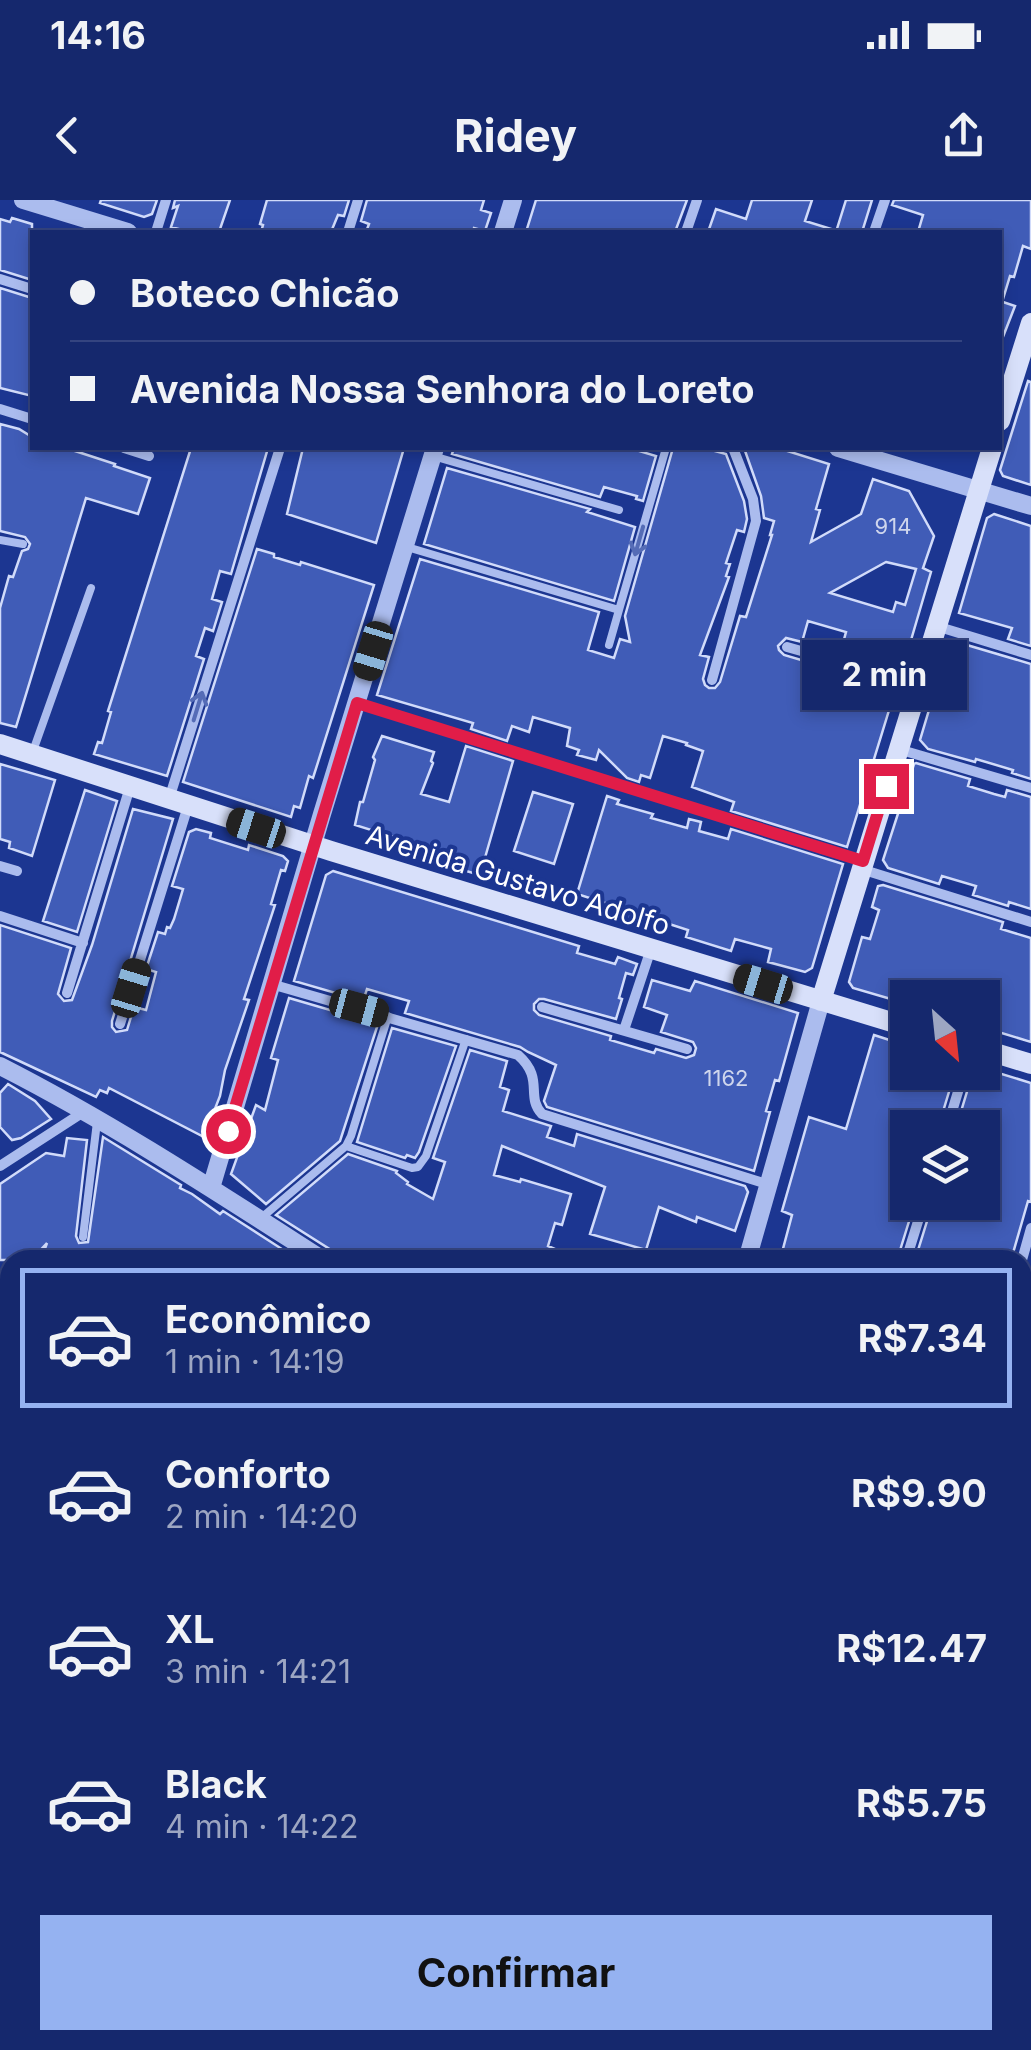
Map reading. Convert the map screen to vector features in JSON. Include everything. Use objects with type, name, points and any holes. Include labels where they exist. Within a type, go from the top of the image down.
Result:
[{"type":"main road","points":[[1002,415],[1025,363],[1031,323]]},
{"type":"main road","points":[[821,1002],[991,450]]},
{"type":"main road","name":"Avenida Gustavo Adolfo","points":[[0,744],[313,846],[890,1022]]},
{"type":"main road","points":[[1000,1055],[1031,1064]]},
{"type":"street","points":[[22,200],[121,230]]},
{"type":"street","points":[[157,230],[166,200]]},
{"type":"street","points":[[349,230],[358,200]]},
{"type":"street","points":[[504,230],[513,200]]},
{"type":"street","points":[[687,230],[697,200]]},
{"type":"street","points":[[875,230],[885,200]]},
{"type":"street","points":[[0,279],[30,288]]},
{"type":"street","points":[[0,409],[30,418]]},
{"type":"street","points":[[130,450],[149,456]]},
{"type":"street","points":[[120,1024],[178,803],[279,450]]},
{"type":"street","points":[[712,680],[756,522],[753,498],[733,450]]},
{"type":"street","points":[[845,450],[1031,506]]},
{"type":"street","points":[[211,1188],[434,452]]},
{"type":"street","points":[[936,626],[1031,655]]},
{"type":"street","points":[[788,647],[918,684]]},
{"type":"street","points":[[357,703],[1031,922]]},
{"type":"street","points":[[898,749],[1031,788]]},
{"type":"street","points":[[66,993],[130,787]]},
{"type":"street","points":[[0,866],[17,871]]},
{"type":"street","points":[[0,916],[83,943]]},
{"type":"street","points":[[624,1030],[651,949]]},
{"type":"street","points":[[272,984],[518,1055],[528,1063],[534,1076],[534,1102],[542,1114],[770,1185]]},
{"type":"street","points":[[750,1250],[821,1002]]},
{"type":"street","points":[[542,1007],[687,1050]]},
{"type":"street","points":[[0,1066],[92,1114],[306,1250]]},
{"type":"street","points":[[2,1161],[92,1114]]},
{"type":"street","points":[[909,1250],[918,1220]]},
{"type":"lane","points":[[609,645],[665,450]]},
{"type":"lane","points":[[434,452],[618,510]]},
{"type":"lane","points":[[0,540],[23,544]]},
{"type":"lane","points":[[404,547],[619,610]]},
{"type":"lane","points":[[32,755],[92,588]]},
{"type":"lane","points":[[260,1220],[346,1146],[388,1016]]},
{"type":"lane","points":[[346,1146],[412,1168],[422,1163],[466,1039]]},
{"type":"lane","points":[[83,1236],[92,1114]]},
{"type":"building","points":[[157,200],[152,214],[144,217],[100,203]]},
{"type":"building","points":[[175,200],[230,200],[220,230],[171,227],[178,206],[173,208]]},
{"type":"building","points":[[267,200],[349,200],[344,216],[338,215],[332,230],[262,230]]},
{"type":"building","points":[[367,200],[484,200],[481,210],[491,213],[485,230],[367,230],[369,224],[361,221]]},
{"type":"building","points":[[536,200],[687,200],[676,230],[527,230]]},
{"type":"building","points":[[752,200],[812,200],[805,221],[831,230],[709,230],[716,209],[746,219]]},
{"type":"building","points":[[846,200],[872,200],[863,230],[837,230]]},
{"type":"building","points":[[894,200],[1031,200],[1031,249],[1023,246],[1003,299],[1002,230],[919,230],[923,215],[892,205]]},
{"type":"building","points":[[12,218],[32,224],[30,279],[0,270],[0,219],[10,222]]},
{"type":"building","points":[[0,288],[30,297],[30,396],[0,388]]},
{"type":"building","points":[[1002,302],[1015,306],[1002,339]]},
{"type":"building","points":[[1028,381],[1031,485],[1003,476],[1000,470]]},
{"type":"building","points":[[0,424],[30,436],[30,450],[72,450],[150,478],[138,514],[86,498],[16,727],[0,723],[0,608],[9,576],[13,577],[22,551],[30,544],[25,537],[0,531]]},
{"type":"building","points":[[190,450],[267,450],[231,574],[220,571],[212,599],[222,602],[213,631],[205,628],[196,656],[204,659],[167,776],[94,754],[98,742],[102,743],[111,712],[108,711]]},
{"type":"building","points":[[303,450],[403,450],[376,543],[287,514]]},
{"type":"building","points":[[453,450],[639,450],[656,456],[643,501],[604,487],[600,497],[452,454]]},
{"type":"building","points":[[672,450],[726,454],[747,519],[744,532],[737,530],[726,563],[730,564],[726,576],[729,577],[700,655],[709,657],[703,679],[709,688],[720,682],[740,616],[746,617],[772,535],[774,521],[764,518],[761,496],[745,450],[784,450],[829,464],[811,542],[861,514],[873,479],[909,491],[934,536],[923,568],[931,572],[904,664],[896,669],[858,658],[852,654],[854,646],[843,643],[846,632],[808,621],[802,642],[786,638],[778,646],[784,655],[828,668],[827,673],[891,685],[894,694],[847,847],[731,811],[734,802],[692,787],[703,751],[687,743],[663,736],[650,778],[641,775],[639,782],[627,778],[599,750],[596,760],[577,755],[579,750],[567,746],[570,728],[533,717],[529,732],[512,726],[507,741],[471,729],[473,723],[377,695],[420,559],[599,612],[588,650],[614,658],[620,639],[630,642],[625,616]],"holes":[[[886,562],[916,569],[905,605],[896,602],[893,612],[830,593]]]},
{"type":"building","points":[[447,468],[590,509],[587,512],[635,527],[614,601],[424,544]]},
{"type":"building","points":[[994,514],[1031,526],[1031,646],[1008,639],[1012,628],[959,613],[987,518]]},
{"type":"building","points":[[257,549],[374,585],[313,778],[309,776],[300,808],[294,806],[291,817],[183,782]]},
{"type":"building","points":[[950,640],[1031,664],[1031,779],[976,759],[975,762],[928,749],[920,740]]},
{"type":"building","points":[[382,736],[434,752],[421,794],[449,802],[466,746],[513,761],[480,875],[445,865],[448,854],[355,825]]},
{"type":"building","points":[[916,763],[970,779],[968,786],[994,794],[1005,797],[1007,790],[1031,797],[1031,909],[973,895],[976,886],[942,876],[939,884],[888,868],[883,860]]},
{"type":"building","points":[[0,764],[55,780],[32,856],[9,848],[10,842],[0,839]]},
{"type":"building","points":[[85,790],[117,801],[77,932],[43,921]]},
{"type":"building","points":[[533,792],[573,804],[554,864],[514,851]]},
{"type":"building","points":[[607,796],[619,800],[617,804],[653,814],[651,818],[687,828],[689,819],[701,822],[699,831],[728,839],[731,829],[843,864],[812,968],[805,972],[768,962],[771,949],[735,939],[731,951],[686,937],[688,930],[663,922],[647,918],[645,925],[621,917],[624,909],[577,894]]},
{"type":"building","points":[[133,809],[173,819],[112,1021],[116,1032],[127,1030],[134,1007],[146,1010],[156,972],[146,969],[158,932],[165,934],[174,919],[183,889],[172,886],[189,832],[196,829],[211,833],[210,838],[248,850],[249,845],[288,861],[285,871],[281,870],[271,904],[275,905],[244,999],[249,1000],[204,1137],[109,1088],[107,1093],[100,1090],[96,1097],[0,1052],[0,925],[71,948],[58,994],[64,1001],[72,1000]]},
{"type":"building","points":[[333,871],[579,946],[577,953],[615,964],[618,957],[637,964],[633,975],[626,973],[616,1019],[544,999],[534,1004],[539,1015],[611,1036],[610,1040],[654,1053],[656,1049],[686,1058],[694,1055],[693,1042],[661,1032],[667,1015],[644,1007],[652,980],[690,991],[695,981],[798,1013],[779,1081],[775,1080],[766,1111],[770,1112],[754,1171],[547,1107],[544,1101],[556,1065],[520,1047],[405,1013],[409,1001],[367,989],[363,1001],[294,981],[326,875]]},
{"type":"building","points":[[878,886],[1003,922],[1001,929],[1031,938],[1031,1042],[1000,1033],[1000,980],[890,980],[890,999],[853,988],[849,982],[862,937],[870,939],[879,910],[872,907]]},
{"type":"building","points":[[289,998],[378,1024],[340,1141],[266,1204],[231,1174],[256,1105],[265,1110],[278,1060],[271,1058]]},
{"type":"building","points":[[392,1028],[456,1046],[415,1158],[357,1142]]},
{"type":"building","points":[[874,1035],[890,1040],[890,1090],[950,1090],[943,1110],[890,1110],[890,1220],[909,1220],[900,1250],[783,1250],[792,1215],[782,1211],[809,1117],[846,1129]]},
{"type":"building","points":[[470,1050],[507,1061],[500,1087],[509,1090],[503,1111],[551,1126],[547,1137],[574,1146],[577,1134],[745,1186],[748,1192],[735,1231],[697,1217],[696,1222],[659,1207],[646,1250],[590,1234],[605,1187],[502,1146],[494,1175],[571,1194],[562,1225],[555,1223],[548,1246],[557,1250],[331,1250],[276,1215],[348,1154],[397,1171],[407,1184],[433,1199],[445,1162],[433,1158]]},
{"type":"building","points":[[1000,1074],[1031,1083],[1031,1202],[1028,1201],[1014,1250],[918,1250],[927,1220],[1000,1220],[1000,1110],[961,1110],[968,1090],[1000,1090]]},
{"type":"building","points":[[8,1084],[35,1101],[51,1119],[12,1140],[0,1127],[0,1093]]},
{"type":"building","points":[[103,1137],[220,1214],[223,1211],[283,1250],[44,1250],[47,1243],[40,1250],[0,1250],[0,1184],[46,1153],[64,1156],[67,1138],[87,1140],[76,1236],[79,1243],[88,1242]]},
{"type":"route","points":[[228,1131],[357,703],[863,861],[886,786]]}]
